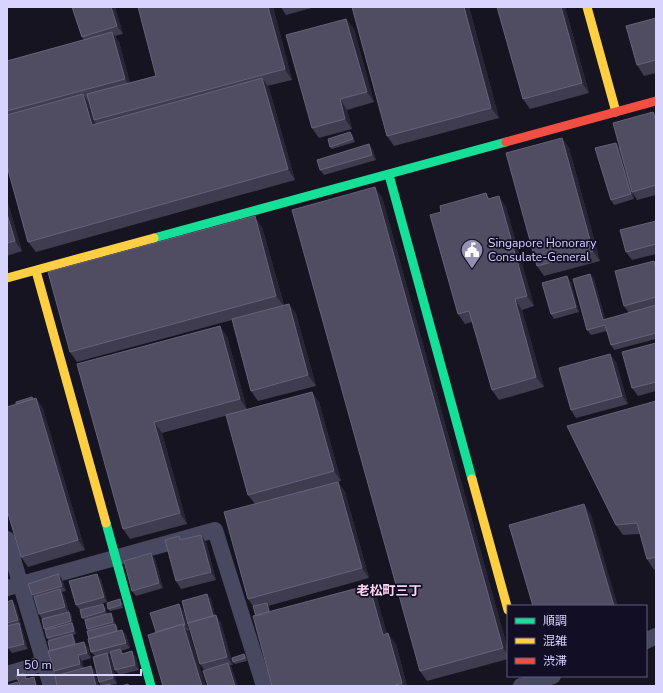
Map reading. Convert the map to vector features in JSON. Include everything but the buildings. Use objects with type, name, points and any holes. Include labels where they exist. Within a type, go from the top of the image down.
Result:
[{"type":"street","points":[[587,7],[616,112]]},
{"type":"street","points":[[7,278],[389,176],[656,101]]},
{"type":"street","points":[[389,176],[507,606]]},
{"type":"street","points":[[36,270],[151,686]]},
{"type":"street","points":[[14,586],[215,530],[264,686]]},
{"type":"street","points":[[7,539],[14,586],[44,663],[51,686]]},
{"type":"street","points":[[647,640],[656,636]]},
{"type":"street","points":[[7,674],[44,663]]},
{"type":"street","points":[[526,683],[549,677]]},
{"type":"traffic: fast","points":[[154,238],[506,142]]},
{"type":"traffic: fast","points":[[389,175],[472,479]]},
{"type":"traffic: fast","points":[[106,523],[151,686]]},
{"type":"traffic: slow","points":[[587,7],[616,112]]},
{"type":"traffic: slow","points":[[7,278],[154,238]]},
{"type":"traffic: slow","points":[[36,271],[106,523]]},
{"type":"traffic: slow","points":[[472,479],[507,606]]},
{"type":"traffic: jam","points":[[506,142],[656,101]]},
{"type":"place","name":"Singapore Honorary Consulate-General","points":[[472,270]]},
{"type":"district","name":"老松町三丁","points":[[389,590]]}]
